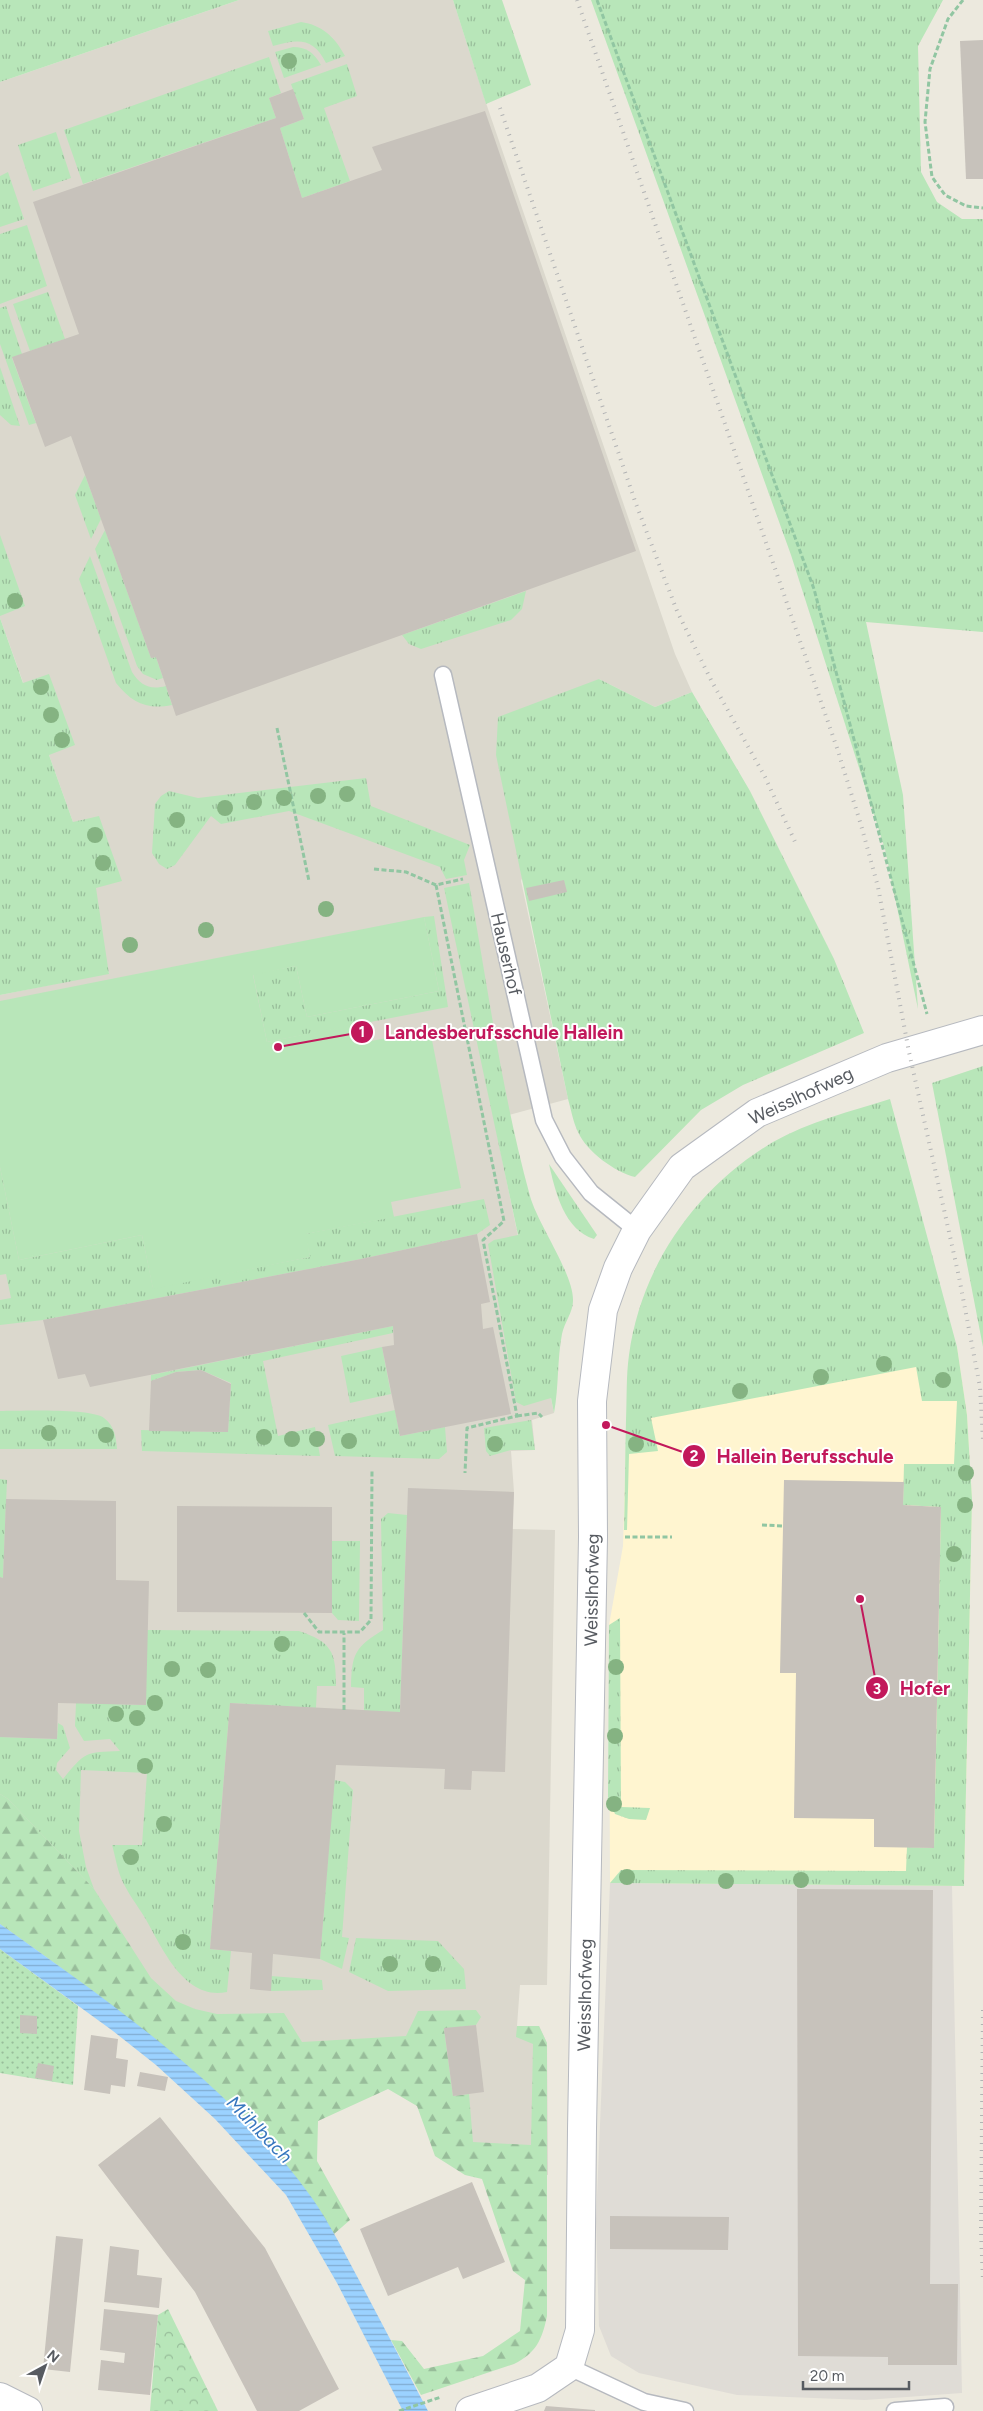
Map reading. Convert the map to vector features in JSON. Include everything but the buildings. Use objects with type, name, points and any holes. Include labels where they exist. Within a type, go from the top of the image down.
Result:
[{"type":"street","name":"Weisslhofweg","points":[[569,2367],[580,2330],[593,1537],[592,1402],[603,1310],[618,1268],[637,1230],[682,1167],[757,1113],[846,1074],[983,1030]]},
{"type":"street","points":[[470,2411],[538,2388],[569,2367]]},
{"type":"street","points":[[0,2397],[28,2411]]},
{"type":"lane","name":"Hauserhof","points":[[443,675],[544,1120],[563,1157],[591,1193],[637,1230]]},
{"type":"lane","points":[[569,2367],[644,2402],[685,2411]]},
{"type":"lane","points":[[895,2411],[945,2407]]},
{"type":"path","points":[[597,0],[814,589],[935,1044]]},
{"type":"path","points":[[963,0],[948,19],[930,70],[925,122],[932,177],[946,195],[966,206],[983,208]]},
{"type":"path","points":[[277,728],[309,881]]},
{"type":"path","points":[[374,868],[406,872],[436,885],[488,874]]},
{"type":"path","points":[[436,885],[504,1222],[483,1240],[517,1416]]},
{"type":"path","points":[[465,1473],[467,1428],[517,1416],[538,1413],[542,1417]]},
{"type":"path","points":[[304,1613],[319,1632],[360,1632],[371,1620],[372,1471]]},
{"type":"path","points":[[762,1525],[783,1526]]},
{"type":"path","points":[[619,1537],[672,1537]]},
{"type":"path","points":[[344,1633],[344,1710]]},
{"type":"shaded area","points":[[239,0],[453,0],[486,103],[675,654],[692,692],[655,707],[599,679],[521,881],[568,1099],[494,1119],[554,1413],[532,1420],[535,1450],[511,1451],[514,1492],[512,1529],[555,1530],[547,1985],[520,1985],[517,2026],[539,2026],[547,2043],[548,2175],[455,2166],[438,2049],[187,2066],[83,1983],[0,1924],[0,995],[109,973],[73,822],[0,618],[0,82]]},
{"type":"shaded area","points":[[957,1347],[967,1415],[972,1499],[964,1886],[610,1883],[609,1625],[623,1546],[627,1409]]},
{"type":"shaded area","points":[[610,1883],[952,1886],[962,2393],[865,2400],[737,2395],[639,2373],[611,2356],[599,2326],[596,2221]]},
{"type":"green space","points":[[0,0],[239,0],[0,82]]},
{"type":"green space","points":[[453,0],[502,0],[531,85],[486,104]]},
{"type":"green space","points":[[591,0],[943,0],[918,46],[921,172],[937,202],[962,219],[983,219],[983,632],[866,622],[903,795],[918,1009],[885,849],[791,555]]},
{"type":"green space","points":[[301,22],[322,29],[337,43],[345,56],[326,63],[316,48],[304,42],[297,41],[273,46],[268,31]]},
{"type":"green space","points":[[293,47],[302,48],[310,52],[321,65],[284,78],[275,52]]},
{"type":"green space","points":[[269,57],[281,93],[269,98],[276,118],[83,184],[64,130]]},
{"type":"green space","points":[[347,64],[357,96],[324,108],[350,181],[302,198],[280,128],[304,119],[291,84]]},
{"type":"green space","points":[[56,132],[71,178],[33,191],[18,145]]},
{"type":"green space","points":[[8,172],[24,219],[0,227],[0,176]]},
{"type":"green space","points":[[27,225],[47,286],[0,304],[0,234]]},
{"type":"green space","points":[[48,292],[65,339],[30,351],[13,304]]},
{"type":"green space","points":[[6,306],[22,354],[12,358],[36,423],[29,425],[0,344],[0,308]]},
{"type":"green space","points":[[0,367],[20,426],[11,425],[0,415]]},
{"type":"green space","points":[[85,475],[101,519],[91,539],[75,495]]},
{"type":"green space","points":[[105,530],[151,658],[156,657],[163,678],[157,680],[143,674],[137,666],[95,549]]},
{"type":"green space","points":[[0,535],[25,606],[0,616]]},
{"type":"green space","points":[[90,556],[132,672],[146,686],[166,686],[172,705],[148,706],[128,696],[116,683],[79,579]]},
{"type":"green space","points":[[526,591],[522,609],[511,620],[421,649],[409,644],[402,635]]},
{"type":"green space","points":[[0,618],[23,683],[49,674],[75,745],[49,755],[73,822],[99,816],[122,881],[96,888],[109,974],[0,995]]},
{"type":"green space","points":[[599,679],[655,707],[692,692],[750,791],[834,959],[864,1033],[743,1085],[701,1110],[635,1177],[619,1171],[595,1154],[582,1139],[575,1124],[568,1099],[496,755],[498,717]]},
{"type":"green space","points":[[366,778],[371,806],[470,845],[464,860],[467,875],[446,879],[440,867],[289,811],[221,824],[211,816],[175,865],[167,869],[159,864],[152,853],[155,804],[161,796],[169,791],[198,798]]},
{"type":"green space","points":[[469,883],[503,1080],[520,1158],[534,1208],[562,1264],[572,1290],[573,1305],[563,1330],[560,1344],[554,1413],[551,1398],[524,1406],[516,1402],[488,1244],[494,1240],[518,1235],[444,888]]},
{"type":"green space","points":[[434,916],[448,1007],[267,1042],[253,974],[296,966],[307,1017],[439,991],[424,917]]},
{"type":"green space","points":[[424,917],[439,991],[307,1017],[296,966],[253,975],[267,1042],[356,1024],[360,1043],[430,1030],[461,1188],[391,1202],[394,1217],[306,1234],[310,1257],[153,1289],[142,1235],[19,1260],[0,1167],[0,1001]]},
{"type":"green space","points":[[983,1066],[983,1347],[932,1083]]},
{"type":"green space","points":[[890,1099],[957,1347],[967,1415],[972,1499],[964,1886],[610,1883],[621,1870],[906,1871],[907,1847],[934,1848],[941,1507],[903,1505],[904,1464],[954,1464],[957,1401],[922,1401],[916,1367],[651,1418],[658,1451],[629,1454],[627,1530],[624,1530],[627,1371],[629,1355],[635,1322],[646,1291],[660,1261],[677,1232],[697,1206],[720,1182],[745,1161],[773,1142],[815,1123]]},
{"type":"green space","points":[[549,1164],[597,1235],[594,1239],[575,1227],[562,1208]]},
{"type":"green space","points":[[0,1167],[19,1260],[142,1235],[153,1288],[310,1257],[305,1234],[484,1199],[490,1225],[477,1234],[361,1259],[43,1320],[0,1325],[0,1300],[11,1298],[6,1274],[0,1275]]},
{"type":"green space","points":[[393,1326],[393,1333],[263,1361],[278,1436],[315,1427],[320,1456],[142,1451],[141,1430],[228,1432],[231,1383],[201,1370],[176,1372],[151,1381],[151,1375]]},
{"type":"green space","points":[[382,1347],[391,1394],[350,1403],[341,1356]]},
{"type":"green space","points":[[395,1410],[400,1436],[445,1427],[447,1452],[439,1459],[335,1456],[328,1425]]},
{"type":"green space","points":[[0,1411],[71,1411],[97,1415],[108,1421],[113,1428],[117,1449],[0,1449]]},
{"type":"green space","points":[[531,1420],[535,1450],[511,1450],[490,1456],[486,1451],[484,1428]]},
{"type":"green space","points":[[0,1479],[7,1480],[3,1578],[0,1577]]},
{"type":"green space","points":[[388,1513],[407,1515],[400,1712],[364,1711],[364,1688],[351,1687],[352,1667],[360,1647],[383,1630],[381,1519]]},
{"type":"green space","points":[[332,1541],[360,1541],[359,1621],[338,1620],[332,1613]]},
{"type":"green space","points":[[620,1618],[621,1807],[650,1808],[646,1820],[629,1819],[615,1814],[608,1797],[609,1625]]},
{"type":"green space","points":[[147,1630],[299,1631],[319,1639],[325,1644],[330,1650],[335,1665],[336,1686],[317,1686],[316,1708],[230,1703],[210,1949],[231,1951],[227,1992],[212,1993],[198,1988],[176,1969],[126,1888],[118,1870],[112,1845],[142,1845],[147,1773],[81,1770],[79,1831],[86,1867],[94,1889],[8,1799],[0,1794],[0,1737],[57,1739],[58,1723],[63,1726],[70,1748],[57,1763],[56,1770],[63,1779],[76,1763],[87,1755],[99,1752],[120,1751],[110,1739],[84,1741],[75,1726],[76,1703],[145,1705]]},
{"type":"green space","points":[[334,1780],[345,1782],[353,1790],[342,1937],[349,1938],[342,1969],[320,1959]]},
{"type":"green space","points":[[0,1794],[8,1799],[94,1889],[151,1978],[176,2001],[195,2009],[217,2014],[284,2013],[302,2042],[406,2036],[418,2011],[476,2010],[481,2017],[476,2025],[444,2029],[453,2096],[469,2094],[473,2142],[531,2145],[533,2044],[516,2037],[517,2026],[539,2026],[547,2043],[547,2316],[540,2339],[528,2355],[514,2364],[421,2395],[391,2340],[402,2341],[424,2369],[483,2356],[520,2331],[525,2280],[513,2271],[482,2179],[465,2175],[435,2156],[417,2106],[388,2089],[318,2121],[317,2161],[350,2220],[334,2234],[301,2186],[264,2142],[225,2101],[138,2026],[0,1924]]},
{"type":"green space","points":[[356,1938],[438,1941],[464,1969],[466,1989],[388,1991],[349,1972]]},
{"type":"green space","points":[[0,1949],[78,2006],[73,2085],[0,2073]]},
{"type":"green space","points":[[271,1976],[322,1980],[323,1990],[271,1991]]},
{"type":"green space","points":[[168,2309],[218,2411],[150,2411],[158,2315]]},
{"type":"water","points":[[0,1924],[127,2016],[168,2049],[245,2119],[280,2157],[312,2198],[331,2228],[428,2411],[403,2411],[337,2283],[286,2195],[215,2119],[156,2065],[113,2031],[0,1949]]},
{"type":"railway","points":[[577,0],[837,748],[861,825],[878,887],[909,1052],[959,1277],[980,1387],[983,1440]]},
{"type":"railway","points":[[500,108],[636,504],[677,611],[711,680],[765,777],[797,846]]},
{"type":"railway","points":[[983,2010],[981,2232],[983,2280]]},
{"type":"place","name":"Landesberufsschule Hallein","points":[[278,1047]]},
{"type":"place","name":"Hallein Berufsschule","points":[[606,1425]]},
{"type":"place","name":"Hofer","points":[[860,1599]]},
{"type":"water label","name":"Mühlbach","points":[[260,2129]]}]
